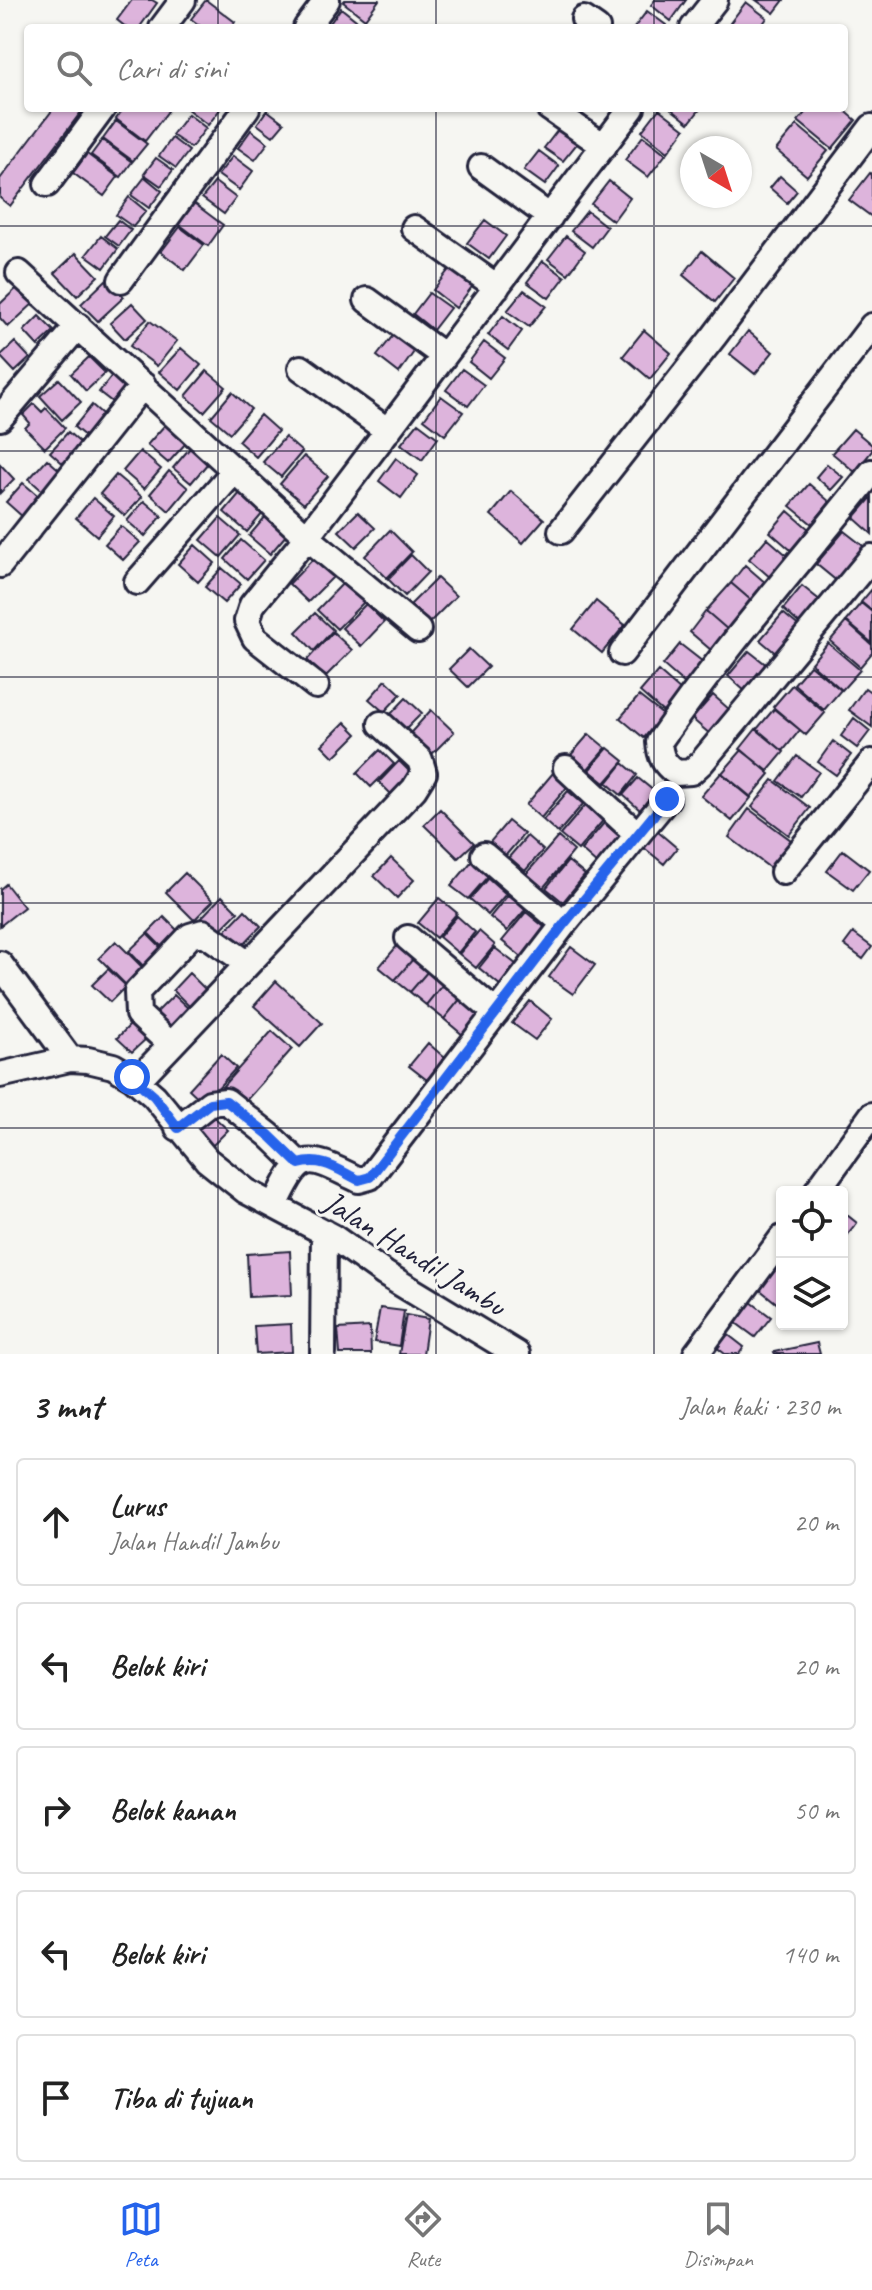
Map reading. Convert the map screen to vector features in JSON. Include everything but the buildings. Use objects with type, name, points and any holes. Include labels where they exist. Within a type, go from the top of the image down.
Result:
[{"type":"street","points":[[165,24],[183,0]]},
{"type":"street","points":[[309,24],[327,0]]},
{"type":"street","points":[[696,24],[713,1]]},
{"type":"street","points":[[47,184],[100,112]]},
{"type":"street","points":[[121,280],[244,112]]},
{"type":"street","points":[[555,112],[604,146]]},
{"type":"street","points":[[316,686],[255,638],[247,621],[252,605],[629,112]]},
{"type":"street","points":[[561,531],[715,335],[872,127]]},
{"type":"street","points":[[481,167],[550,217]]},
{"type":"street","points":[[414,228],[497,287]]},
{"type":"street","points":[[19,273],[307,537],[418,630]]},
{"type":"street","points":[[367,300],[444,356]]},
{"type":"street","points":[[0,418],[78,326]]},
{"type":"street","points":[[622,653],[872,326]]},
{"type":"street","points":[[301,368],[388,431]]},
{"type":"street","points":[[0,565],[143,385]]},
{"type":"street","points":[[137,582],[235,470]]},
{"type":"street","points":[[872,472],[814,547],[702,680],[659,742],[660,757],[670,769],[676,773],[691,772],[702,762],[872,557]]},
{"type":"street","points":[[137,1081],[414,789],[424,773],[420,760],[381,724]]},
{"type":"street","points":[[783,872],[872,762]]},
{"type":"street","points":[[566,768],[637,834]]},
{"type":"street","points":[[275,1206],[290,1173],[299,1164],[321,1161],[359,1180],[370,1177],[564,924],[667,799]]},
{"type":"street","points":[[484,855],[564,924]]},
{"type":"street","points":[[171,1045],[138,1014],[137,992],[196,933],[203,932],[247,963]]},
{"type":"street","points":[[408,938],[496,1013]]},
{"type":"street","points":[[0,964],[70,1059]]},
{"type":"street","name":"Jalan Handil Jambu","points":[[0,1075],[70,1059],[113,1066],[154,1096],[207,1160],[246,1191],[324,1232],[385,1274],[517,1354]]},
{"type":"street","points":[[178,1128],[210,1103],[226,1101],[299,1164]]},
{"type":"street","points":[[820,1186],[872,1115]]},
{"type":"street","points":[[323,1354],[324,1232]]},
{"type":"street","points":[[696,1354],[776,1246]]},
{"type":"route","points":[[132,1077],[154,1096],[178,1128],[210,1103],[226,1101],[299,1164],[321,1161],[365,1180],[564,924],[667,799]]}]
